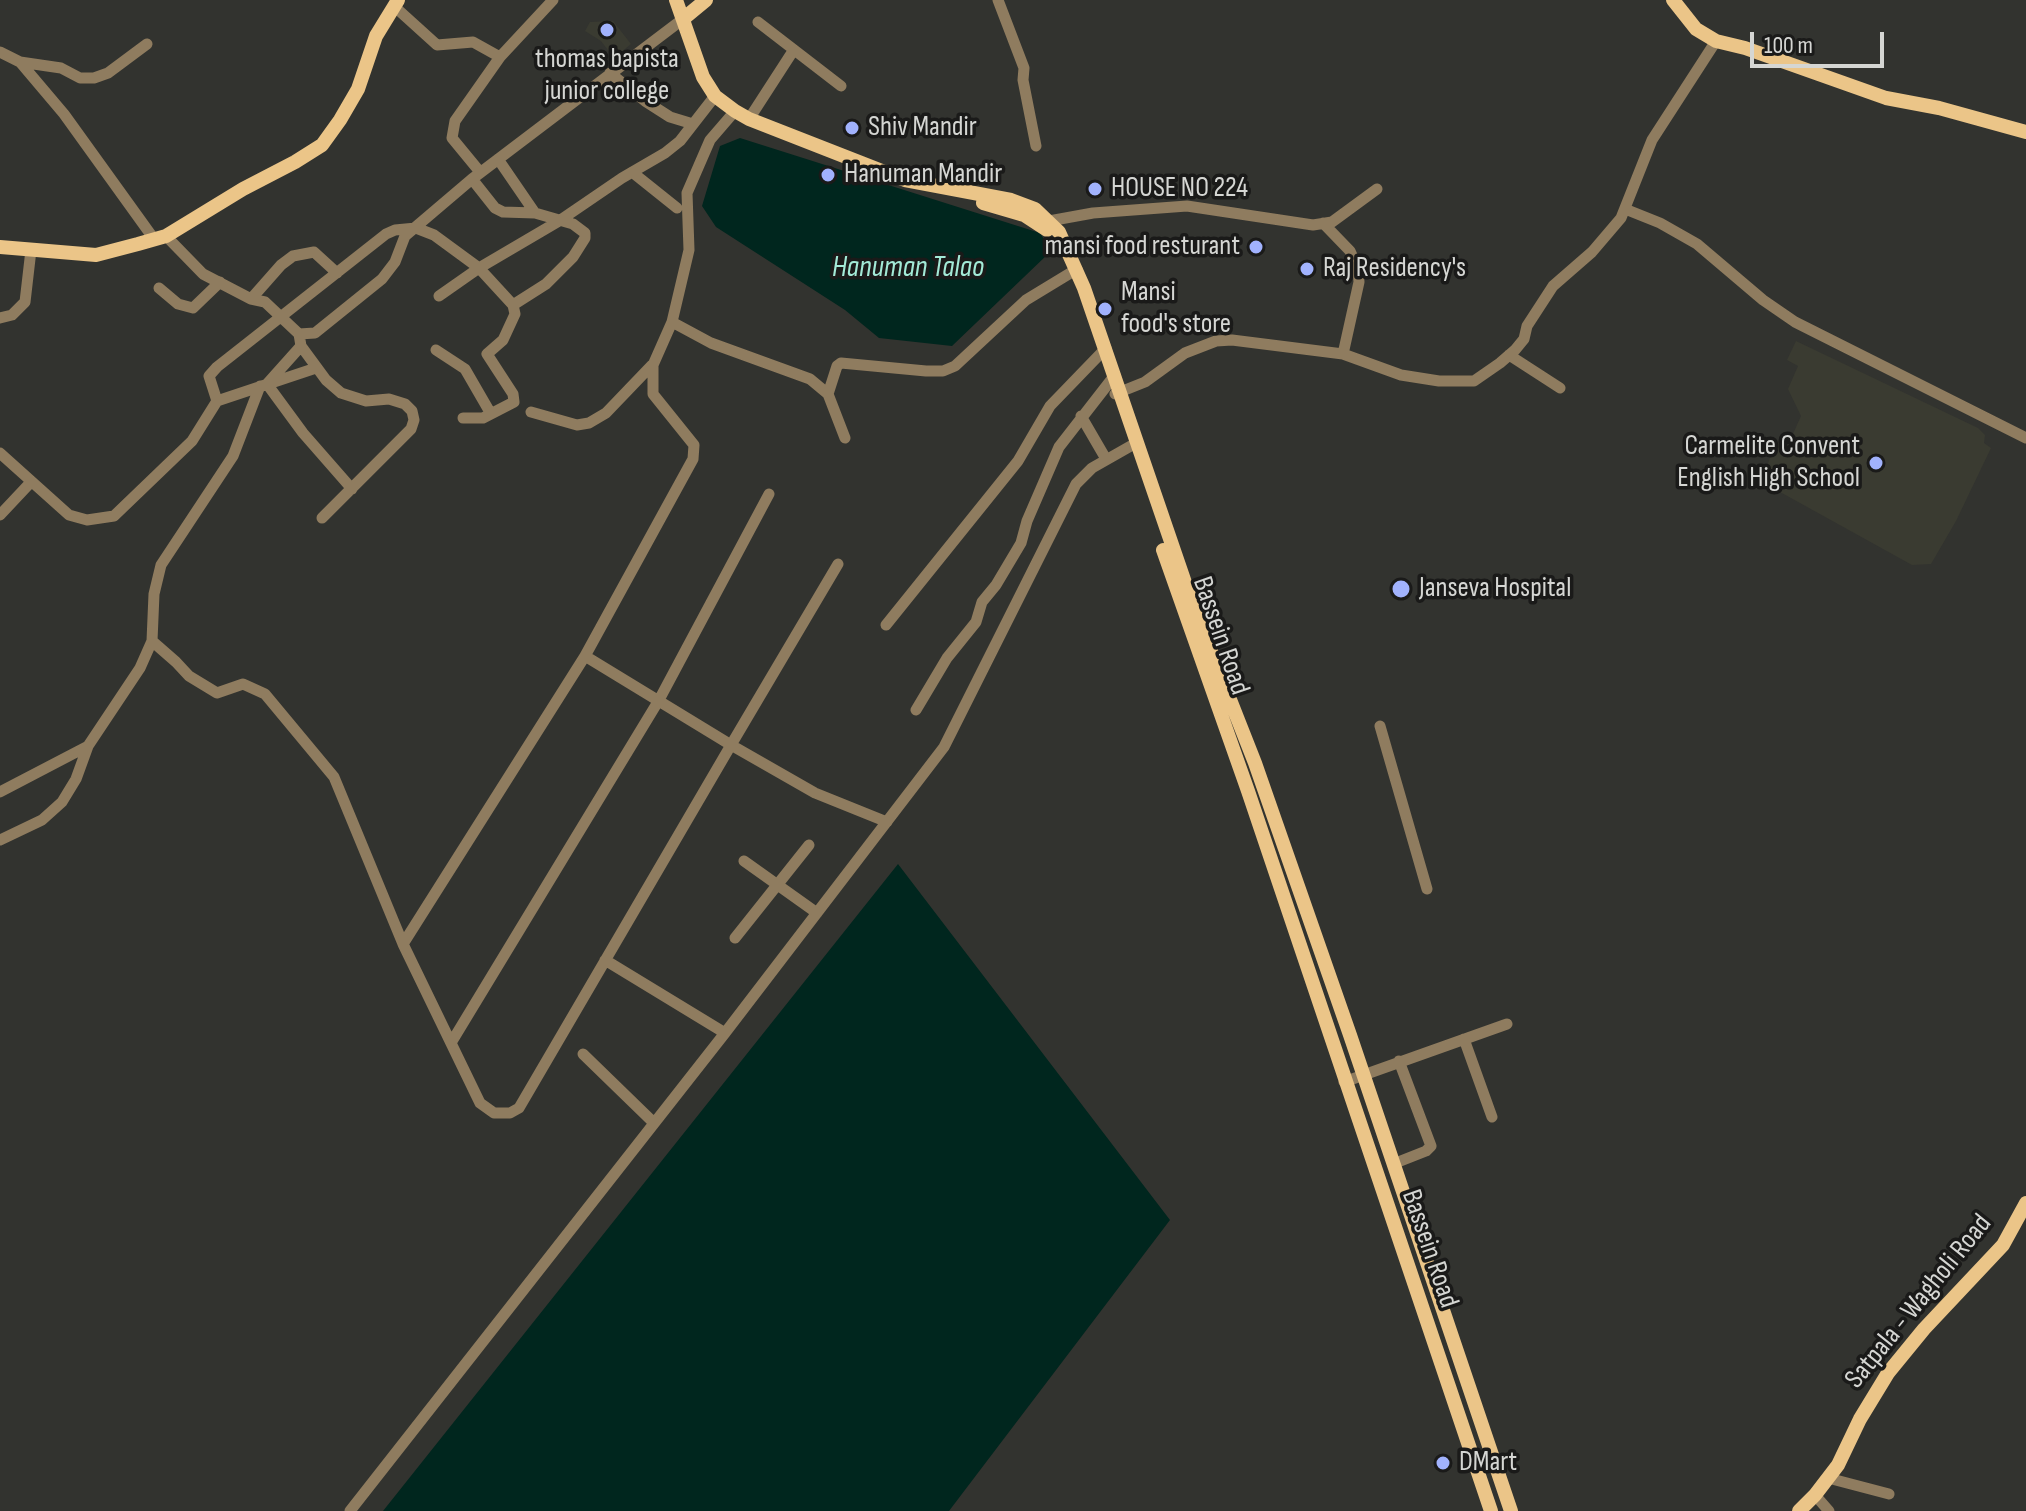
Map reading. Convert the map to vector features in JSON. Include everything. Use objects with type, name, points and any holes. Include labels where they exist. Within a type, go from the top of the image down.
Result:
[{"type":"main road","points":[[668,0],[713,99],[732,114],[896,185],[988,204],[1046,223]]},
{"type":"main road","points":[[676,0],[680,21]]},
{"type":"main road","points":[[680,21],[706,0]]},
{"type":"main road","points":[[1673,0],[1696,29],[1716,41],[1745,48],[1886,98],[1939,108],[2026,132]]},
{"type":"main road","points":[[0,247],[96,255],[160,238],[295,162],[322,145],[358,89],[376,36],[396,4]]},
{"type":"main road","points":[[732,114],[905,180],[1011,200],[1035,209],[1046,223]]},
{"type":"main road","name":"Bassein Road","points":[[1046,223],[1059,232],[1104,350],[1286,909],[1489,1507]]},
{"type":"main road","name":"Bassein Road","points":[[1133,444],[1255,763],[1509,1504]]},
{"type":"main road","points":[[1286,909],[1303,902]]},
{"type":"main road","name":"Satpala - Wagholi Road","points":[[1799,1511],[1828,1478],[1888,1373],[1924,1329],[2003,1245],[2026,1203]]},
{"type":"main road","points":[[1489,1507],[1509,1504]]},
{"type":"street","points":[[513,305],[546,284],[573,257],[585,233],[535,213],[503,212],[495,208],[452,138],[452,130],[500,57],[553,0]]},
{"type":"street","points":[[998,0],[1024,68],[1023,80],[1036,146]]},
{"type":"street","points":[[396,4],[437,45],[473,42],[500,57]]},
{"type":"street","points":[[0,840],[42,820],[62,802],[76,779],[88,746],[140,668],[152,641],[154,594],[161,565],[233,456],[263,385],[300,340],[315,333],[382,279],[395,262],[405,236],[476,176],[680,21]]},
{"type":"street","points":[[758,22],[841,86]]},
{"type":"street","points":[[916,710],[947,658],[976,622],[982,602],[1021,543],[1059,447],[1081,416],[1115,386],[1145,382],[1185,353],[1216,341],[1232,340],[1343,354],[1401,375],[1439,381],[1474,381],[1509,355],[1524,339],[1527,326],[1553,286],[1592,252],[1625,209],[1652,140],[1716,41]]},
{"type":"street","points":[[0,52],[20,62],[49,66],[80,78],[94,78],[108,73],[147,44]]},
{"type":"street","points":[[749,119],[793,51]]},
{"type":"street","points":[[20,62],[160,238],[203,274],[251,299],[265,302],[281,316],[316,368],[341,393],[366,401],[389,399],[405,404],[412,411],[414,420],[411,429],[322,518]]},
{"type":"street","points":[[610,73],[670,117],[693,124]]},
{"type":"street","points":[[439,296],[680,141],[713,99]]},
{"type":"street","points":[[531,412],[577,425],[589,423],[606,413],[653,365],[672,322],[689,250],[687,193],[710,140],[732,114]]},
{"type":"street","points":[[498,159],[535,213]]},
{"type":"street","points":[[632,172],[677,208]]},
{"type":"street","points":[[1046,223],[1093,213],[1187,206],[1313,225],[1332,222],[1377,189]]},
{"type":"street","points":[[1625,209],[1660,223],[1697,244],[1763,300],[1795,322],[2026,438]]},
{"type":"street","points":[[1323,223],[1350,251],[1358,269],[1359,282],[1343,354]]},
{"type":"street","points":[[0,453],[57,507],[78,519],[114,516],[182,452],[213,411],[217,401],[209,376],[386,234],[416,228],[434,235],[479,268],[513,305],[515,314],[503,340],[487,354],[513,394],[514,402],[483,418],[463,418]]},
{"type":"street","points":[[0,318],[12,315],[25,302],[31,250]]},
{"type":"street","points":[[251,299],[293,256],[314,252],[337,273]]},
{"type":"street","points":[[828,394],[837,366],[841,363],[926,371],[943,371],[955,366],[1026,300],[1074,271]]},
{"type":"street","points":[[159,288],[178,304],[193,308],[220,282]]},
{"type":"street","points":[[672,322],[711,343],[810,379],[828,394],[845,438]]},
{"type":"street","points":[[436,350],[465,369],[491,414]]},
{"type":"street","points":[[886,625],[1018,461],[1050,406],[1104,350]]},
{"type":"street","points":[[1509,355],[1560,388]]},
{"type":"street","points":[[403,944],[585,656],[693,459],[694,445],[653,394],[653,365]]},
{"type":"street","points":[[217,401],[316,368]]},
{"type":"street","points":[[263,385],[352,489]]},
{"type":"street","points":[[1081,416],[1106,459]]},
{"type":"street","points":[[350,1511],[725,1033],[944,747],[1076,484],[1092,468],[1133,444]]},
{"type":"street","points":[[0,515],[31,482]]},
{"type":"street","points":[[451,1043],[659,700],[769,494]]},
{"type":"street","points":[[152,641],[189,676],[217,693],[243,684],[265,694],[334,777],[403,944],[480,1103],[494,1113],[510,1113],[519,1108],[838,564]]},
{"type":"street","points":[[585,656],[815,793],[887,822]]},
{"type":"street","points":[[1380,726],[1427,889]]},
{"type":"street","points":[[0,792],[88,746]]},
{"type":"street","points":[[735,938],[809,845]]},
{"type":"street","points":[[744,861],[817,913]]},
{"type":"street","points":[[605,960],[725,1033]]},
{"type":"street","points":[[1344,1082],[1507,1024]]},
{"type":"street","points":[[1464,1039],[1492,1117]]},
{"type":"street","points":[[583,1054],[654,1123]]},
{"type":"street","points":[[1393,1164],[1431,1146],[1399,1061]]},
{"type":"street","points":[[1828,1478],[1889,1494]]},
{"type":"street","points":[[1815,1495],[1829,1511]]},
{"type":"shaded area","points":[[613,21],[631,44],[614,58],[601,41],[585,31],[590,22]]},
{"type":"shaded area","name":"Carmelite Convent English High School","points":[[1796,341],[1978,428],[1985,435],[1984,443],[1991,448],[1956,521],[1931,564],[1912,565],[1762,482],[1775,442],[1788,445],[1801,416],[1788,389],[1798,366],[1787,360]]},
{"type":"water","name":"Hanuman Talao","points":[[740,138],[1040,233],[1046,242],[1047,255],[952,346],[879,338],[845,310],[716,227],[702,206],[720,146]]},
{"type":"water","points":[[898,864],[1170,1220],[949,1511],[383,1511]]},
{"type":"place","name":"thomas bapista junior college","points":[[607,30]]},
{"type":"place","name":"Shiv Mandir","points":[[852,128]]},
{"type":"place","name":"Hanuman Mandir","points":[[828,175]]},
{"type":"place","name":"HOUSE NO 224","points":[[1095,189]]},
{"type":"place","name":"mansi food resturant","points":[[1256,247]]},
{"type":"place","name":"Raj Residency's","points":[[1307,269]]},
{"type":"place","name":"Mansi food's store","points":[[1105,309]]},
{"type":"place","name":"Carmelite Convent English High School","points":[[1876,463]]},
{"type":"place","name":"Janseva Hospital","points":[[1401,589]]},
{"type":"place","name":"DMart","points":[[1443,1463]]}]
